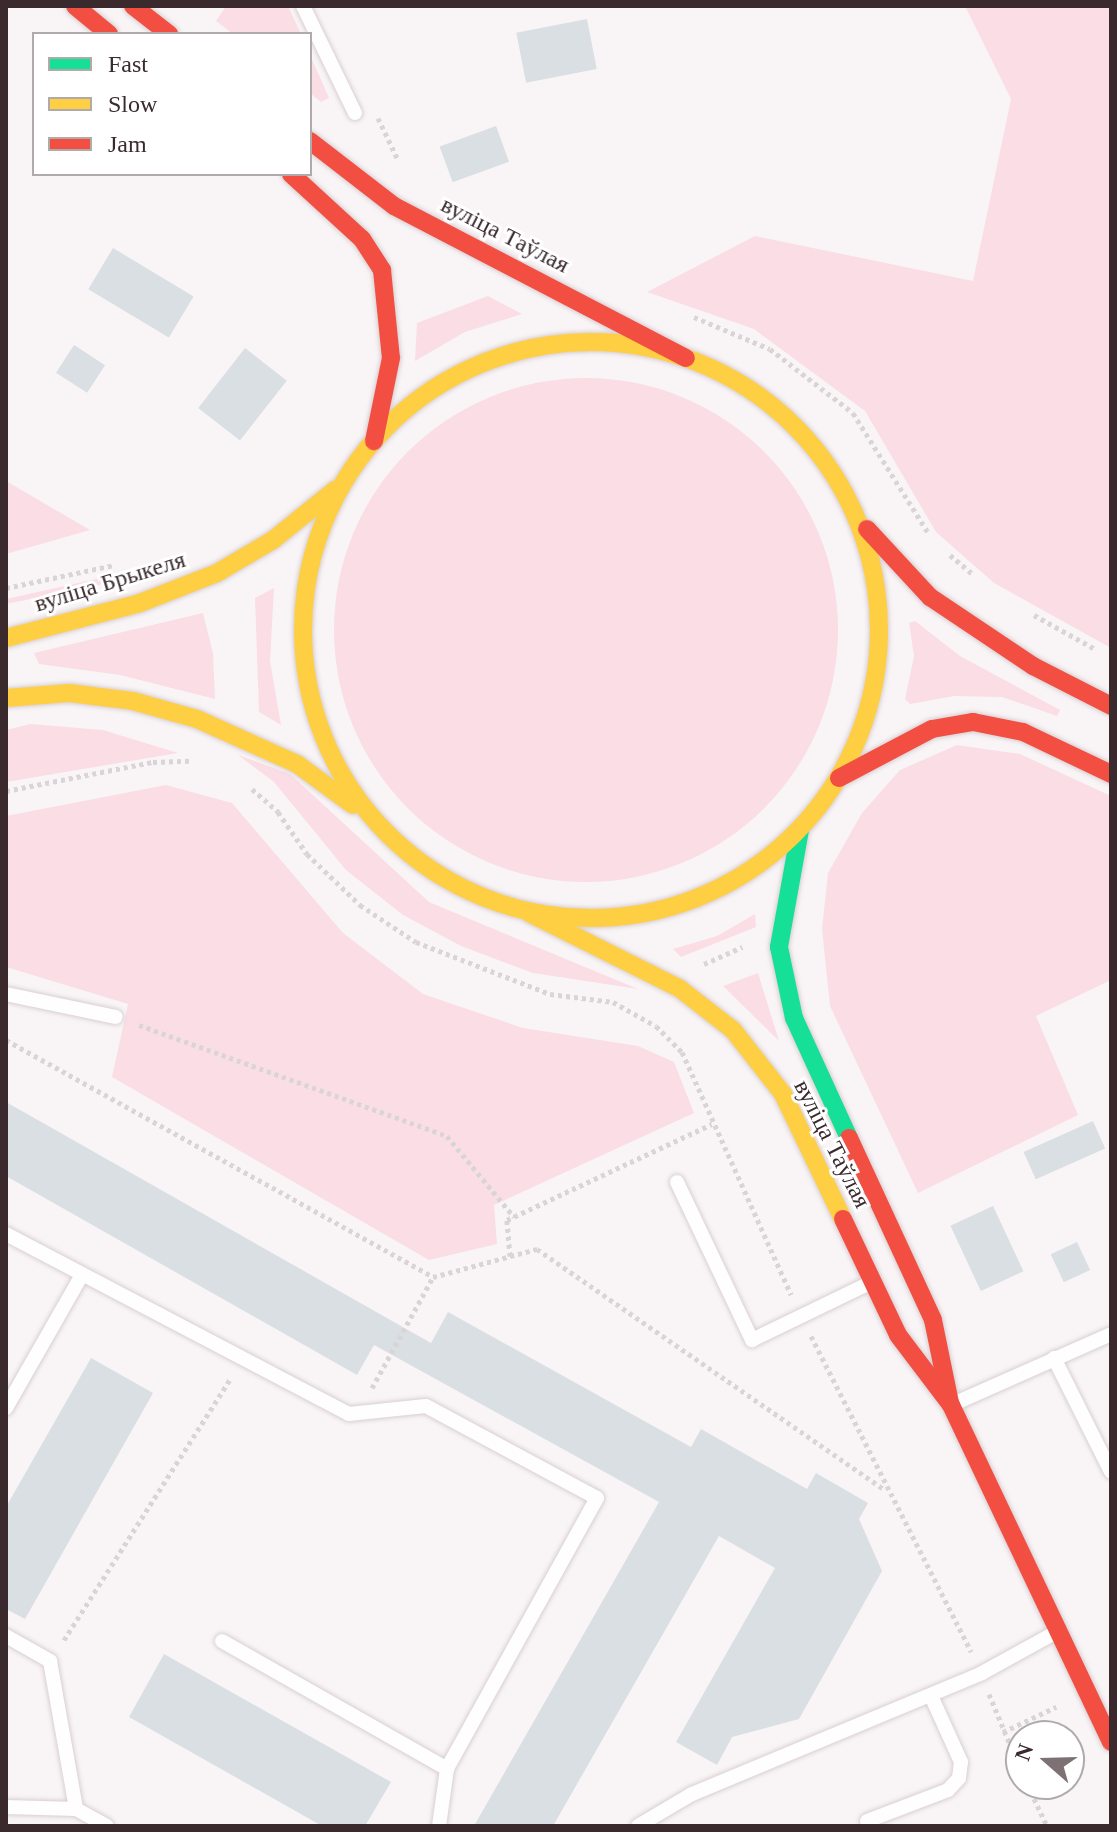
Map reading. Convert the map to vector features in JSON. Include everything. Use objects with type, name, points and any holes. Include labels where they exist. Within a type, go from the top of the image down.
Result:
[{"type":"main road","points":[[75,6],[107,32]]},
{"type":"main road","points":[[133,6],[166,32]]},
{"type":"main road","name":"вуліца Таўлая","points":[[312,143],[394,206],[686,358]]},
{"type":"main road","points":[[293,176],[362,239],[382,270],[391,358],[374,441]]},
{"type":"main road","points":[[375,822],[344,780],[322,734],[307,684],[303,632],[307,580],[321,530],[343,484],[374,441],[428,394],[464,371],[518,351],[574,342],[631,344],[686,358],[740,383],[787,418],[827,463],[856,515],[888,557],[930,597],[1033,666],[1111,706]]},
{"type":"main road","name":"вуліца Брыкеля","points":[[6,638],[140,603],[217,573],[273,540],[343,484]]},
{"type":"main road","points":[[6,698],[69,693],[133,701],[197,719],[297,764],[375,822],[432,871],[471,894],[529,913],[588,919],[647,914],[689,901],[755,868],[800,830],[839,778],[867,716],[879,649],[875,580],[856,515]]},
{"type":"main road","points":[[839,778],[932,729],[973,722],[1023,732],[1111,774]]},
{"type":"main road","name":"вуліца Таўлая","points":[[800,830],[779,947],[794,1018],[933,1320],[951,1405]]},
{"type":"main road","name":"вуліца Таўлая","points":[[529,913],[679,988],[733,1030],[783,1094],[898,1335],[951,1405],[1111,1742]]},
{"type":"lane","points":[[303,6],[355,113]]},
{"type":"lane","points":[[6,994],[116,1017]]},
{"type":"lane","points":[[677,1182],[752,1340],[873,1281]]},
{"type":"lane","points":[[6,1234],[349,1414],[426,1406],[597,1498],[447,1769],[439,1826]]},
{"type":"lane","points":[[6,1408],[82,1275]]},
{"type":"lane","points":[[951,1405],[1111,1334]]},
{"type":"lane","points":[[1054,1358],[1111,1472]]},
{"type":"lane","points":[[638,1826],[692,1794],[982,1673],[1058,1630]]},
{"type":"lane","points":[[6,1636],[50,1661],[76,1809]]},
{"type":"lane","points":[[222,1641],[447,1769]]},
{"type":"lane","points":[[867,1821],[948,1790],[959,1778],[961,1762],[931,1696]]},
{"type":"lane","points":[[6,1807],[76,1809],[107,1826]]},
{"type":"path","points":[[689,315],[770,349],[853,413],[933,542]]},
{"type":"path","points":[[944,551],[978,578]]},
{"type":"path","points":[[6,588],[124,563]]},
{"type":"path","points":[[1028,611],[1097,650]]},
{"type":"path","points":[[6,791],[153,762],[201,764]]},
{"type":"path","points":[[248,785],[278,812],[307,854],[360,905],[416,942],[550,994],[613,1002],[656,1026],[682,1052],[801,1316],[885,1490],[982,1673],[1005,1731]]},
{"type":"path","points":[[656,1026],[679,988],[710,958],[742,947],[779,947]]},
{"type":"path","points":[[116,1017],[447,1136],[514,1217]]},
{"type":"path","points":[[6,1040],[433,1277],[537,1249],[885,1490]]},
{"type":"path","points":[[510,1256],[507,1220],[712,1124]]},
{"type":"path","points":[[359,1413],[433,1277]]},
{"type":"path","points":[[50,1661],[243,1359]]},
{"type":"path","points":[[1035,1800],[1047,1826]]},
{"type":"shaded area","points":[[226,6],[288,6],[300,32],[230,32],[216,21]]},
{"type":"shaded area","points":[[965,6],[1111,6],[1111,648],[994,583],[936,532],[865,411],[754,329],[647,292],[755,236],[973,281],[1011,99]]},
{"type":"shaded area","points":[[312,60],[329,98],[321,102],[312,95]]},
{"type":"shaded area","points":[[488,296],[522,314],[465,332],[415,361],[417,323]]},
{"type":"shaded area","points":[[586,378],[635,383],[682,397],[726,421],[764,452],[795,490],[819,534],[833,581],[838,630],[833,679],[819,726],[795,770],[764,808],[726,839],[682,863],[635,877],[586,882],[537,877],[490,863],[446,839],[408,808],[377,770],[353,726],[339,679],[334,630],[339,581],[353,534],[377,490],[408,452],[446,421],[490,397],[537,383]]},
{"type":"shaded area","points":[[6,481],[90,530],[6,554]]},
{"type":"shaded area","points":[[182,560],[155,573],[6,604],[6,599]]},
{"type":"shaded area","points":[[274,588],[270,661],[281,725],[259,712],[255,598]]},
{"type":"shaded area","points":[[203,613],[213,653],[215,699],[120,675],[39,664],[34,653]]},
{"type":"shaded area","points":[[915,621],[960,656],[1060,710],[1057,716],[1002,697],[954,696],[910,704],[905,699],[914,656],[909,623]]},
{"type":"shaded area","points":[[30,724],[103,730],[178,753],[6,782],[6,730]]},
{"type":"shaded area","points":[[957,745],[1020,754],[1111,796],[1111,980],[1036,1016],[1078,1115],[918,1193],[830,1006],[822,929],[828,873],[862,813],[900,770]]},
{"type":"shaded area","points":[[238,755],[290,774],[429,902],[638,989],[533,973],[461,946],[403,915],[346,870],[274,782]]},
{"type":"shaded area","points":[[166,785],[232,803],[343,933],[423,994],[523,1028],[638,1046],[674,1062],[694,1113],[494,1205],[497,1244],[429,1260],[112,1077],[128,1004],[6,967],[6,816]]},
{"type":"shaded area","points":[[755,914],[756,927],[681,957],[673,949],[717,936]]},
{"type":"shaded area","points":[[758,973],[779,1041],[723,986]]},
{"type":"building","points":[[587,19],[597,69],[526,83],[516,33]]},
{"type":"building","points":[[496,126],[509,162],[453,182],[440,147]]},
{"type":"building","points":[[113,248],[194,296],[169,338],[88,289]]},
{"type":"building","points":[[74,345],[105,365],[87,393],[56,373]]},
{"type":"building","points":[[245,348],[287,381],[240,441],[198,408]]},
{"type":"building","points":[[6,1102],[431,1343],[448,1312],[691,1447],[701,1429],[807,1489],[816,1473],[868,1503],[859,1519],[882,1571],[799,1719],[732,1737],[717,1765],[676,1742],[775,1568],[719,1536],[553,1826],[474,1826],[659,1502],[374,1345],[357,1375],[6,1176]]},
{"type":"building","points":[[1093,1121],[1105,1148],[1036,1179],[1024,1152]]},
{"type":"building","points":[[993,1206],[1023,1271],[981,1291],[950,1226]]},
{"type":"building","points":[[1077,1242],[1090,1270],[1064,1282],[1051,1254]]},
{"type":"building","points":[[91,1358],[153,1393],[25,1619],[6,1609],[6,1507]]},
{"type":"building","points":[[164,1654],[391,1782],[365,1826],[322,1826],[129,1717]]},
{"type":"traffic: fast","points":[[800,830],[779,947],[794,1018],[849,1138]]},
{"type":"traffic: slow","points":[[591,342],[647,348],[701,364],[751,391],[794,427],[830,470],[857,520],[873,574],[879,630],[873,686],[857,740],[830,790],[794,833],[751,869],[701,896],[647,912],[591,918],[535,912],[481,896],[431,869],[388,833],[352,790],[325,740],[309,686],[303,630],[309,574],[325,520],[352,470],[388,427],[431,391],[481,364],[535,348],[591,342]]},
{"type":"traffic: slow","points":[[6,638],[140,603],[217,573],[273,540],[335,490]]},
{"type":"traffic: slow","points":[[6,698],[69,693],[133,701],[197,719],[297,764],[353,805]]},
{"type":"traffic: slow","points":[[529,913],[679,988],[733,1030],[783,1094],[843,1219]]},
{"type":"traffic: jam","points":[[75,6],[107,32]]},
{"type":"traffic: jam","points":[[133,6],[166,32]]},
{"type":"traffic: jam","points":[[312,143],[394,206],[686,358]]},
{"type":"traffic: jam","points":[[293,176],[362,239],[382,270],[391,358],[374,441]]},
{"type":"traffic: jam","points":[[867,529],[930,597],[1033,666],[1111,706]]},
{"type":"traffic: jam","points":[[839,778],[932,729],[973,722],[1023,732],[1111,774]]},
{"type":"traffic: jam","points":[[849,1138],[933,1320],[950,1403]]},
{"type":"traffic: jam","points":[[843,1219],[898,1335],[951,1405],[1111,1742]]}]
